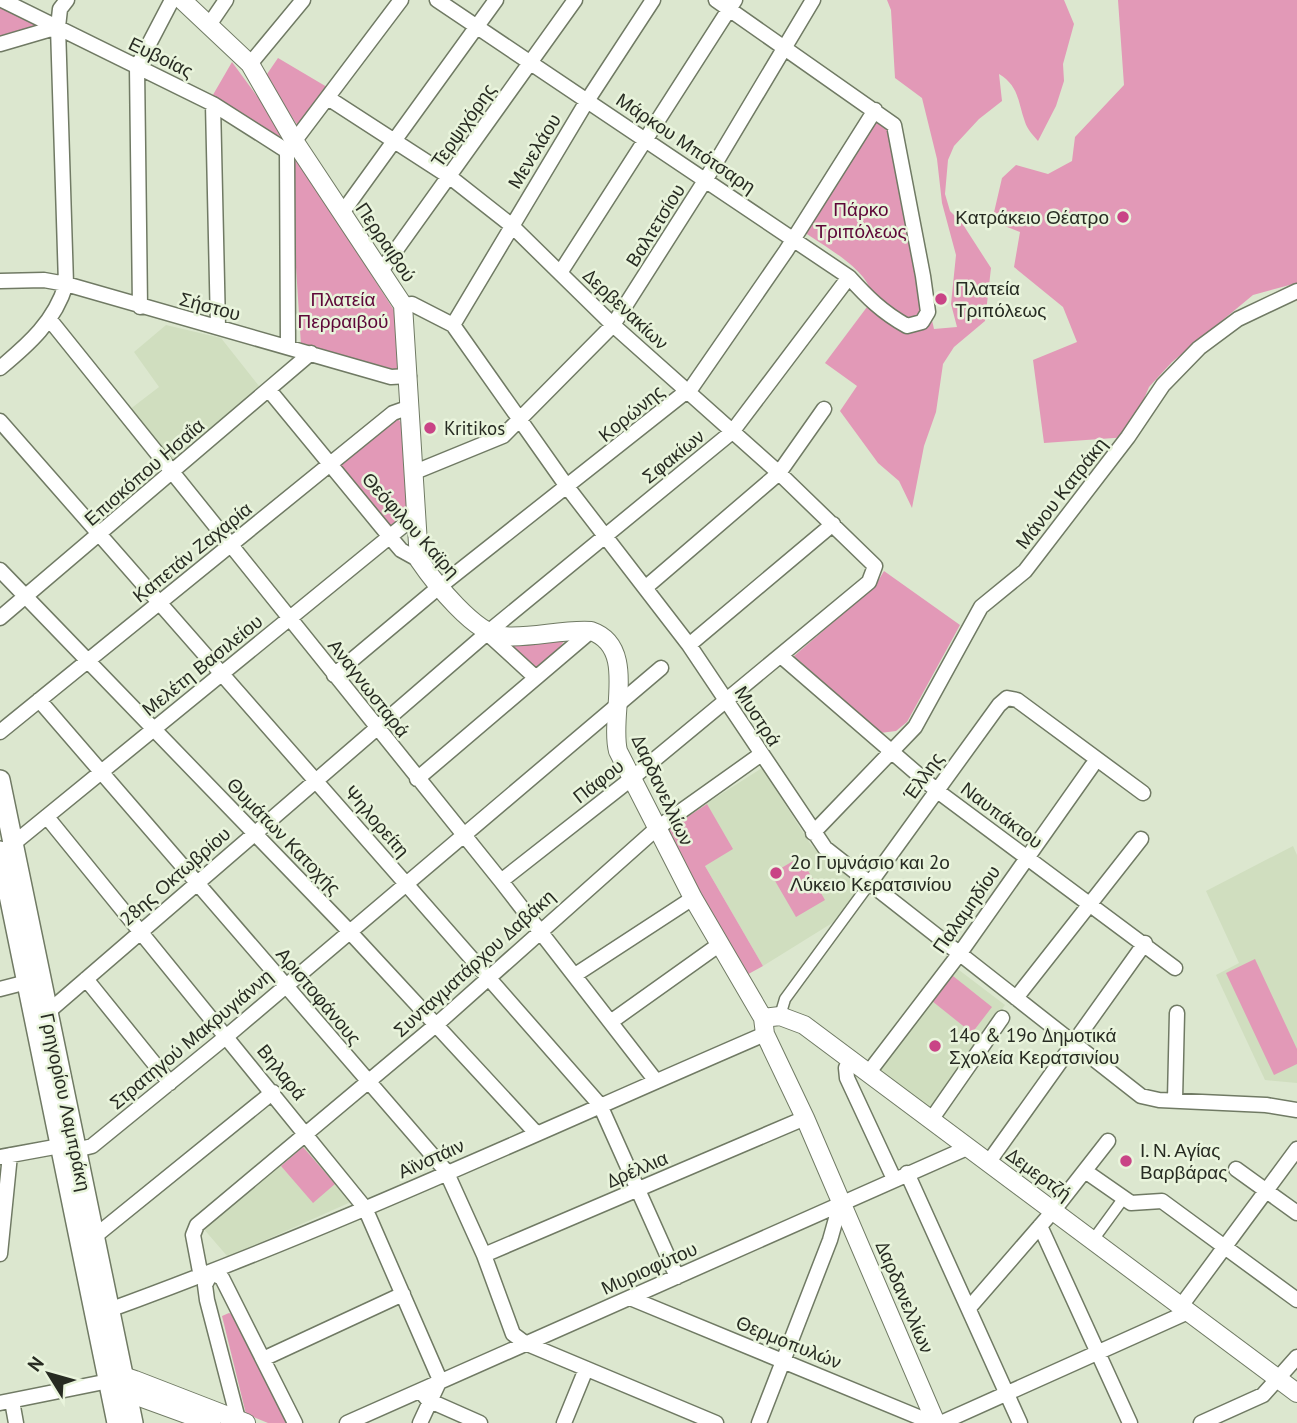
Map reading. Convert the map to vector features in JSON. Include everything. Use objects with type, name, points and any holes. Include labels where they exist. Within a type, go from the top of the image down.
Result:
[{"type":"main road","name":"Γρηγορίου Λαμπράκη","points":[[0,780],[27,982],[68,1148],[119,1383],[134,1423]]},
{"type":"main road","name":"Γρηγορίου Λαμπράκη","points":[[7,848],[48,1012],[68,1148],[94,1237],[109,1310],[119,1383],[117,1423]]},
{"type":"street","name":"Ευβοίας","points":[[2,0],[213,104],[291,146]]},
{"type":"street","points":[[0,368],[50,320],[60,305],[66,284],[58,27],[60,9],[67,0]]},
{"type":"street","points":[[140,307],[137,67],[172,0]]},
{"type":"street","name":"Περραιβού","points":[[182,0],[250,64],[291,146],[342,213],[403,305],[419,560]]},
{"type":"street","points":[[209,25],[226,0]]},
{"type":"street","points":[[250,64],[303,0]]},
{"type":"street","points":[[288,346],[291,146],[401,0]]},
{"type":"street","name":"Μάρκου Μπότσαρη","points":[[437,0],[648,139],[849,277],[870,303],[907,326],[922,322],[928,312],[923,276],[896,131],[889,120],[875,110]]},
{"type":"street","points":[[342,213],[496,0]]},
{"type":"street","name":"Τερψιχόρης","points":[[381,271],[575,0]]},
{"type":"street","name":"Μενελάου","points":[[453,325],[587,101],[653,0]]},
{"type":"street","points":[[716,0],[732,5],[785,47],[875,110]]},
{"type":"street","name":"Βαλτετσίου","points":[[415,472],[503,436],[521,421],[613,326],[706,179],[813,0]]},
{"type":"street","points":[[560,273],[732,5]]},
{"type":"street","points":[[0,44],[58,27]]},
{"type":"street","name":"Δερβενακίων","points":[[328,98],[450,177],[511,225],[613,326],[779,473],[874,562],[874,573]]},
{"type":"street","points":[[213,104],[218,327]]},
{"type":"street","name":"Κορώνης","points":[[334,675],[439,587],[687,392],[875,110]]},
{"type":"street","name":"Σφακίων","points":[[487,633],[732,432],[849,277]]},
{"type":"street","name":"Σήστου","points":[[0,281],[44,279],[66,284],[391,377],[409,376]]},
{"type":"street","name":"Μάνου Κατράκη","points":[[813,833],[915,727],[981,607],[1026,571],[1128,437],[1158,390],[1199,348],[1238,319],[1297,291]]},
{"type":"street","name":"Μυστρά","points":[[403,305],[412,304],[453,325],[568,488],[689,645],[760,755],[825,848],[1075,1041],[1141,1096],[1175,1100]]},
{"type":"street","name":"Αναγνωσταρά","points":[[50,320],[501,881],[656,1081]]},
{"type":"street","name":"Επισκόπου Ησαΐα","points":[[0,618],[27,598],[311,353]]},
{"type":"street","name":"Θεόφιλου Καϊρη","points":[[270,390],[401,550],[419,560],[439,587],[535,677]]},
{"type":"street","name":"Καπετάν Ζαχαρία","points":[[0,732],[393,413],[410,407]]},
{"type":"street","points":[[645,588],[779,473],[824,409]]},
{"type":"street","name":"Ψηλορείτη","points":[[0,421],[600,1105],[677,1277]]},
{"type":"street","name":"Μελέτη Βασιλείου","points":[[7,848],[415,516]]},
{"type":"street","points":[[689,645],[833,524]]},
{"type":"street","name":"Θυμάτων Κατοχής","points":[[0,570],[349,931],[536,1133]]},
{"type":"street","name":"Πάφου","points":[[501,881],[726,702],[869,582],[874,573]]},
{"type":"street","points":[[487,633],[503,636],[590,631]]},
{"type":"street","points":[[417,779],[590,631]]},
{"type":"street","name":"Δαρδανελλίων","points":[[590,631],[597,633],[616,653],[617,707],[614,737],[631,779],[720,944],[769,1023],[805,1118],[937,1423]]},
{"type":"street","name":"28ης Οκτωβρίου","points":[[48,1012],[487,633]]},
{"type":"street","name":"Ναυπάκτου","points":[[781,656],[936,790],[1090,902],[1175,968]]},
{"type":"street","name":"Στρατηγού Μακρυγιάννη","points":[[5,1156],[92,1146],[228,1036],[661,667]]},
{"type":"street","name":"Έλλης","points":[[769,1023],[936,790],[1007,698],[1017,700],[1143,793]]},
{"type":"street","name":"Αριστοφάνους","points":[[39,701],[446,1171],[484,1255],[513,1334],[525,1343]]},
{"type":"street","name":"Συνταγματάρχου Δαβάκη","points":[[206,1275],[193,1230],[437,1024],[656,829],[760,755]]},
{"type":"street","name":"Παλαμηδίου","points":[[869,1073],[960,953],[1092,766]]},
{"type":"street","name":"Βηλαρά","points":[[47,817],[366,1208],[440,1380]]},
{"type":"street","points":[[1016,998],[1141,839]]},
{"type":"street","points":[[575,975],[694,898]]},
{"type":"street","points":[[988,1163],[1145,943]]},
{"type":"street","points":[[612,1021],[720,944]]},
{"type":"street","points":[[86,979],[170,1083]]},
{"type":"street","points":[[0,989],[27,982]]},
{"type":"street","points":[[1177,1013],[1175,1100],[1297,1110]]},
{"type":"street","points":[[931,1120],[1002,1018]]},
{"type":"street","name":"Δεμερτζή","points":[[769,1023],[804,1025],[1297,1393]]},
{"type":"street","name":"Αϊνστάιν","points":[[109,1310],[206,1275],[366,1208],[656,1081],[769,1023]]},
{"type":"street","points":[[852,1059],[846,1068],[847,1078],[969,1308],[1020,1423]]},
{"type":"street","points":[[94,1237],[273,1092]]},
{"type":"street","name":"Δρέλλια","points":[[484,1255],[805,1118]]},
{"type":"street","points":[[969,1308],[1054,1210],[1108,1141]]},
{"type":"street","name":"Μυριοφύτου","points":[[347,1423],[424,1395],[440,1380],[630,1298],[841,1201],[967,1148]]},
{"type":"street","points":[[937,1423],[1099,1353],[1184,1309],[1297,1149]]},
{"type":"street","points":[[0,1254],[5,1156]]},
{"type":"street","points":[[1236,1169],[1297,1213]]},
{"type":"street","points":[[1085,1171],[1123,1199],[1138,1204],[1151,1200],[1161,1201],[1297,1300]]},
{"type":"street","points":[[1093,1240],[1123,1199]]},
{"type":"street","points":[[759,1423],[841,1201]]},
{"type":"street","points":[[1040,1226],[1130,1423]]},
{"type":"street","points":[[241,1422],[207,1300],[206,1275],[222,1278],[295,1423]]},
{"type":"street","points":[[263,1359],[403,1294]]},
{"type":"street","name":"Θερμοπυλών","points":[[630,1298],[937,1423]]},
{"type":"street","points":[[525,1343],[716,1423]]},
{"type":"street","points":[[1201,1423],[1263,1395],[1297,1357]]},
{"type":"street","points":[[565,1423],[586,1370]]},
{"type":"street","points":[[16,1423],[6,1402],[119,1383],[241,1422]]},
{"type":"street","points":[[119,1383],[211,1423]]},
{"type":"street","points":[[419,1423],[424,1395],[480,1423]]},
{"type":"street","points":[[134,1423],[160,1403]]},
{"type":"shaded area","points":[[166,325],[221,338],[263,391],[171,465],[129,410],[159,387],[134,352]]},
{"type":"shaded area","name":"2ο Γυμνάσιο και 2ο Λύκειο Κερατσινίου","points":[[762,768],[811,845],[861,888],[837,920],[763,966],[679,821]]},
{"type":"shaded area","points":[[1293,846],[1297,855],[1297,1083],[1265,1080],[1216,975],[1239,963],[1206,891]]},
{"type":"shaded area","name":"14ο & 19ο Δημοτικά Σχολεία Κερατσινίου","points":[[955,967],[1005,1005],[932,1110],[876,1067]]},
{"type":"shaded area","points":[[301,1140],[353,1201],[228,1257],[202,1227]]},
{"type":"green space","name":"Πάρκο Τριπόλεως","points":[[887,0],[1064,0],[1074,24],[1063,64],[1064,81],[1056,106],[1038,141],[1026,125],[1014,89],[999,74],[1002,101],[979,119],[954,146],[948,160],[945,194],[950,211],[962,223],[991,268],[985,321],[954,347],[943,364],[936,412],[924,446],[912,508],[899,481],[878,463],[840,411],[857,386],[825,363],[870,303],[871,292],[867,282],[848,262],[804,232],[875,121],[888,130],[921,303],[928,303],[934,329],[957,327],[951,304],[956,255],[942,203],[937,159],[922,98],[895,78],[891,10]]},
{"type":"green space","points":[[1118,0],[1297,0],[1297,283],[1253,295],[1172,362],[1149,387],[1128,437],[1044,443],[1033,360],[1077,342],[1063,307],[1014,267],[1020,232],[992,221],[1002,178],[1016,165],[1048,174],[1072,161],[1075,137],[1124,85]]},
{"type":"green space","points":[[0,5],[38,25],[0,36]]},
{"type":"green space","points":[[278,58],[327,87],[300,129],[265,77]]},
{"type":"green space","points":[[232,62],[284,133],[282,138],[210,100]]},
{"type":"green space","name":"Πλατεία Περραιβού","points":[[289,158],[298,159],[397,315],[401,371],[301,345]]},
{"type":"green space","points":[[396,416],[402,424],[409,510],[390,526],[337,463]]},
{"type":"green space","points":[[884,571],[960,625],[907,722],[896,731],[880,733],[794,656],[875,586]]},
{"type":"green space","points":[[565,640],[552,658],[535,672],[511,649],[511,644]]},
{"type":"green space","points":[[707,804],[733,849],[705,866],[763,966],[743,977],[663,833]]},
{"type":"green space","points":[[800,857],[825,900],[796,917],[771,874]]},
{"type":"green space","points":[[1255,959],[1297,1049],[1297,1064],[1274,1075],[1226,973]]},
{"type":"green space","points":[[953,976],[992,1007],[972,1033],[932,1001]]},
{"type":"green space","points":[[303,1147],[335,1184],[313,1203],[281,1166]]},
{"type":"green space","points":[[229,1313],[234,1315],[286,1423],[268,1423],[246,1414],[222,1316]]},
{"type":"place","name":"Κατράκειο Θέατρο","points":[[1123,217]]},
{"type":"place","name":"Πλατεία Τριπόλεως","points":[[941,299]]},
{"type":"place","name":"Kritikos","points":[[430,428]]},
{"type":"place","name":"2ο Γυμνάσιο και 2ο Λύκειο Κερατσινίου","points":[[776,873]]},
{"type":"place","name":"14ο & 19ο Δημοτικά Σχολεία Κερατσινίου","points":[[935,1046]]},
{"type":"place","name":"Ι. Ν. Αγίας Βαρβάρας","points":[[1126,1161]]}]
